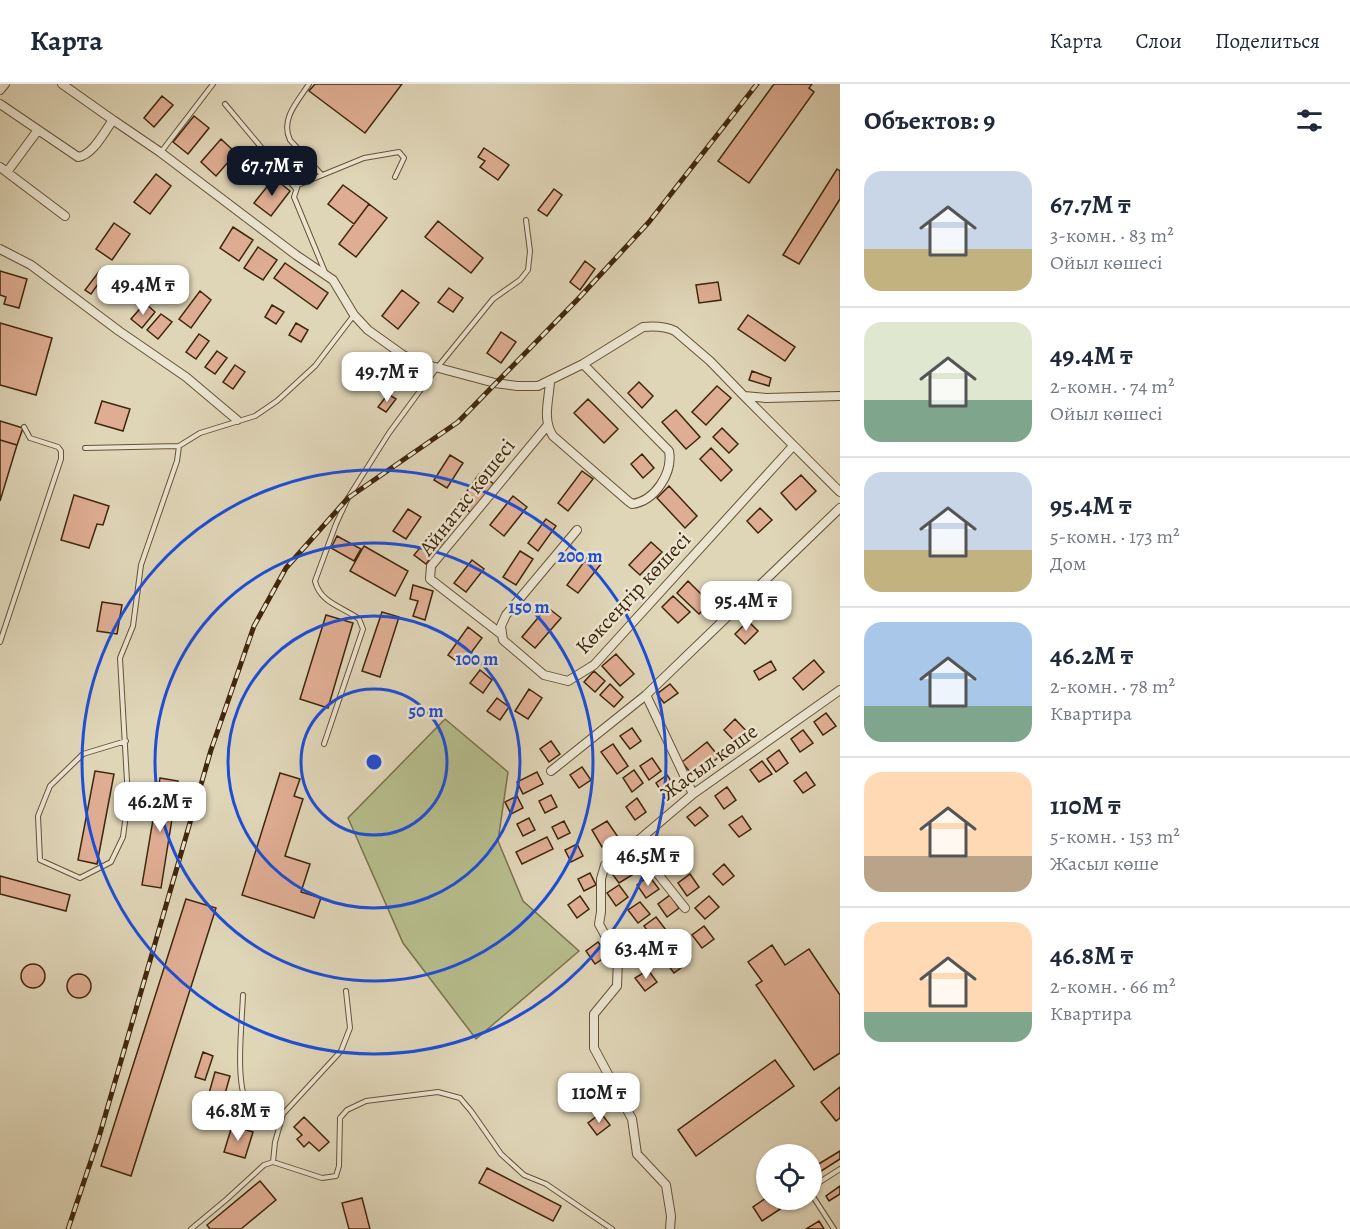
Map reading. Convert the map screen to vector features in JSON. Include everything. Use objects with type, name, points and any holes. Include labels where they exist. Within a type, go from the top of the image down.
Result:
[{"type":"street","points":[[0,90],[5,84]]},
{"type":"street","points":[[62,84],[160,152],[326,275],[339,286],[354,315],[368,330],[403,355],[436,369],[495,383],[538,386],[583,364],[643,327],[669,328],[710,361],[840,492]]},
{"type":"street","points":[[0,104],[78,157],[94,145],[113,120]]},
{"type":"street","points":[[38,130],[4,170],[65,216]]},
{"type":"street","points":[[0,249],[31,265],[119,331],[186,377],[237,420]]},
{"type":"street","points":[[550,381],[547,426],[553,436],[628,501],[632,504],[641,503],[651,496],[665,476],[670,465],[669,451],[583,364]]},
{"type":"street","points":[[744,396],[766,398],[840,396]]},
{"type":"street","name":"Айнатас көшесі","points":[[501,634],[430,579],[431,566],[547,426]]},
{"type":"street","name":"Көксеңгір көшесі","points":[[501,634],[508,646],[544,675],[568,681],[594,665],[793,446]]},
{"type":"street","points":[[551,771],[646,695],[840,508]]},
{"type":"street","points":[[501,634],[501,626],[506,615],[577,530]]},
{"type":"street","name":"Жасыл көше","points":[[670,1229],[671,1216],[666,1185],[637,1154],[632,1119],[594,1048],[594,1014],[616,987],[617,977],[618,959],[599,924],[601,879],[605,865],[634,844],[693,794],[840,690]]},
{"type":"street","points":[[646,695],[693,794]]},
{"type":"street","points":[[634,844],[685,909]]},
{"type":"lane","points":[[160,152],[213,84]]},
{"type":"lane","points":[[309,84],[286,121],[286,127],[290,140],[322,175]]},
{"type":"lane","points":[[225,104],[296,189]]},
{"type":"lane","points":[[326,275],[294,197],[296,189],[302,183],[364,158],[399,152],[404,161],[395,177]]},
{"type":"lane","points":[[324,744],[363,629],[359,619],[321,595],[315,581],[336,524],[348,498],[389,433],[436,369],[493,299],[520,280],[528,270],[530,251],[526,219]]},
{"type":"lane","points":[[85,448],[180,446],[200,433],[255,416],[278,401],[315,366],[354,315]]},
{"type":"lane","points":[[0,642],[61,459],[61,451],[58,447],[30,438],[24,427]]},
{"type":"lane","points":[[126,741],[83,754],[50,786],[38,816],[39,860],[80,879],[111,862],[123,837],[128,799],[126,741],[120,658],[134,626],[141,565],[177,461],[180,446]]},
{"type":"lane","points":[[273,1162],[275,1142],[283,1114],[340,1051],[350,1028],[346,991]]},
{"type":"lane","points":[[243,995],[242,1095],[247,1104],[283,1114]]},
{"type":"lane","points":[[191,1229],[264,1165],[273,1162],[322,1178],[336,1176],[339,1166],[340,1118],[347,1110],[366,1101],[438,1092],[460,1098],[501,1154],[524,1175],[546,1184],[612,1229]]},
{"type":"lane","points":[[822,1181],[840,1169]]},
{"type":"lane","points":[[822,1210],[834,1229]]},
{"type":"green space","points":[[445,719],[508,772],[498,841],[523,901],[579,951],[476,1039],[403,943],[348,818]]},
{"type":"building","points":[[315,84],[402,84],[365,133],[309,91]]},
{"type":"building","points":[[774,84],[812,84],[809,88],[814,92],[749,183],[718,161]]},
{"type":"building","points":[[162,96],[173,105],[154,127],[144,118]]},
{"type":"building","points":[[194,116],[209,128],[188,154],[173,142]]},
{"type":"building","points":[[221,139],[236,153],[216,176],[201,162]]},
{"type":"building","points":[[484,148],[509,165],[498,180],[480,167],[485,161],[478,157]]},
{"type":"building","points":[[837,169],[840,171],[840,199],[799,264],[783,255]]},
{"type":"building","points":[[156,174],[171,186],[150,214],[134,202]]},
{"type":"building","points":[[274,178],[290,191],[271,216],[254,203]]},
{"type":"building","points":[[343,185],[369,204],[354,224],[328,204]]},
{"type":"building","points":[[554,189],[562,195],[547,216],[538,210]]},
{"type":"building","points":[[369,204],[387,218],[356,257],[339,244]]},
{"type":"building","points":[[438,221],[483,258],[471,273],[425,237]]},
{"type":"building","points":[[114,223],[130,234],[112,260],[96,249]]},
{"type":"building","points":[[233,227],[253,240],[239,261],[220,248]]},
{"type":"building","points":[[258,247],[277,260],[263,280],[244,268]]},
{"type":"building","points":[[585,261],[595,269],[580,290],[570,282]]},
{"type":"building","points":[[285,263],[328,293],[317,309],[274,278]]},
{"type":"building","points":[[101,269],[106,273],[91,294],[85,290]]},
{"type":"building","points":[[0,271],[27,279],[19,308],[4,304],[6,297],[0,295]]},
{"type":"building","points":[[718,282],[721,300],[699,303],[696,285]]},
{"type":"building","points":[[449,288],[463,298],[453,312],[438,302]]},
{"type":"building","points":[[402,290],[419,303],[398,329],[382,316]]},
{"type":"building","points":[[200,291],[211,300],[191,328],[179,319]]},
{"type":"building","points":[[145,303],[155,312],[142,328],[131,319]]},
{"type":"building","points":[[272,305],[284,312],[276,324],[265,317]]},
{"type":"building","points":[[161,314],[172,322],[158,339],[147,330]]},
{"type":"building","points":[[748,315],[795,347],[785,361],[738,329]]},
{"type":"building","points":[[0,323],[52,338],[36,395],[0,385]]},
{"type":"building","points":[[296,323],[308,330],[301,342],[289,335]]},
{"type":"building","points":[[501,332],[516,342],[501,363],[487,353]]},
{"type":"building","points":[[199,334],[209,341],[196,359],[186,352]]},
{"type":"building","points":[[217,351],[227,358],[215,374],[205,367]]},
{"type":"building","points":[[235,365],[245,372],[233,389],[223,382]]},
{"type":"building","points":[[752,371],[771,378],[769,386],[749,380]]},
{"type":"building","points":[[639,382],[653,396],[642,408],[628,393]]},
{"type":"building","points":[[717,386],[731,398],[706,425],[692,412]]},
{"type":"building","points":[[388,394],[396,399],[386,412],[378,407]]},
{"type":"building","points":[[588,399],[618,429],[604,443],[574,413]]},
{"type":"building","points":[[102,401],[130,409],[123,431],[95,423]]},
{"type":"building","points":[[676,410],[700,437],[686,449],[662,422]]},
{"type":"building","points":[[0,421],[23,428],[17,445],[0,440]]},
{"type":"building","points":[[722,428],[738,444],[729,453],[713,437]]},
{"type":"building","points":[[0,440],[17,445],[0,501]]},
{"type":"building","points":[[711,448],[732,470],[721,481],[700,459]]},
{"type":"building","points":[[642,454],[654,468],[643,478],[631,464]]},
{"type":"building","points":[[450,455],[463,463],[447,488],[434,480]]},
{"type":"building","points":[[582,471],[593,479],[568,511],[558,503]]},
{"type":"building","points":[[479,474],[494,484],[473,514],[458,504]]},
{"type":"building","points":[[801,475],[816,491],[796,510],[781,493]]},
{"type":"building","points":[[669,486],[697,516],[685,528],[657,498]]},
{"type":"building","points":[[74,495],[109,506],[103,525],[97,524],[89,548],[61,540]]},
{"type":"building","points":[[513,496],[527,507],[504,536],[490,525]]},
{"type":"building","points":[[760,508],[772,520],[758,533],[747,521]]},
{"type":"building","points":[[408,509],[421,517],[406,539],[393,531]]},
{"type":"building","points":[[546,519],[556,526],[538,551],[528,543]]},
{"type":"building","points":[[433,532],[444,541],[426,564],[414,555]]},
{"type":"building","points":[[337,536],[361,549],[354,561],[331,548]]},
{"type":"building","points":[[651,542],[662,552],[640,575],[629,565]]},
{"type":"building","points":[[364,546],[408,571],[395,596],[350,571]]},
{"type":"building","points":[[520,551],[533,559],[516,585],[503,577]]},
{"type":"building","points":[[589,555],[601,564],[578,593],[567,585]]},
{"type":"building","points":[[472,560],[484,569],[466,592],[454,583]]},
{"type":"building","points":[[688,581],[710,603],[699,614],[677,593]]},
{"type":"building","points":[[413,585],[433,591],[425,620],[413,616],[418,601],[410,599]]},
{"type":"building","points":[[673,596],[690,612],[678,623],[662,607]]},
{"type":"building","points":[[102,602],[122,605],[117,634],[97,631]]},
{"type":"building","points":[[547,607],[561,618],[535,648],[522,637]]},
{"type":"building","points":[[382,612],[399,617],[380,677],[362,671]]},
{"type":"building","points":[[326,615],[353,623],[328,708],[300,699]]},
{"type":"building","points":[[748,621],[758,631],[745,644],[735,634]]},
{"type":"building","points":[[468,627],[482,638],[462,665],[448,655]]},
{"type":"building","points":[[616,654],[634,674],[620,686],[602,666]]},
{"type":"building","points":[[814,660],[824,672],[803,690],[793,678]]},
{"type":"building","points":[[771,661],[776,670],[759,680],[754,671]]},
{"type":"building","points":[[480,670],[492,680],[483,693],[470,683]]},
{"type":"building","points":[[594,671],[605,681],[595,692],[584,682]]},
{"type":"building","points":[[610,684],[623,697],[614,707],[600,695]]},
{"type":"building","points":[[670,684],[678,693],[664,703],[657,694]]},
{"type":"building","points":[[529,689],[542,698],[528,719],[515,711]]},
{"type":"building","points":[[497,698],[509,707],[500,720],[487,711]]},
{"type":"building","points":[[826,713],[836,726],[823,735],[814,722]]},
{"type":"building","points":[[735,719],[751,736],[739,746],[724,730]]},
{"type":"building","points":[[632,728],[641,741],[630,749],[620,736]]},
{"type":"building","points":[[803,730],[813,743],[800,752],[791,739]]},
{"type":"building","points":[[551,741],[560,754],[549,762],[540,749]]},
{"type":"building","points":[[707,742],[719,757],[694,777],[682,762]]},
{"type":"building","points":[[613,744],[628,766],[617,774],[601,752]]},
{"type":"building","points":[[779,750],[788,763],[776,772],[767,759]]},
{"type":"building","points":[[652,758],[661,771],[649,780],[640,766]]},
{"type":"building","points":[[762,761],[772,774],[759,782],[750,770]]},
{"type":"building","points":[[582,767],[591,780],[579,788],[570,775]]},
{"type":"building","points":[[634,770],[643,783],[632,792],[623,778]]},
{"type":"building","points":[[95,771],[114,774],[97,864],[78,860]]},
{"type":"building","points":[[537,772],[543,784],[523,794],[517,782]]},
{"type":"building","points":[[806,772],[815,785],[803,793],[794,781]]},
{"type":"building","points":[[280,773],[300,779],[294,796],[303,799],[285,856],[310,864],[301,892],[321,898],[314,918],[242,895]]},
{"type":"building","points":[[667,775],[678,791],[666,799],[656,783]]},
{"type":"building","points":[[160,778],[178,781],[161,888],[142,885]]},
{"type":"building","points":[[727,787],[736,800],[724,809],[715,796]]},
{"type":"building","points":[[551,795],[557,807],[545,813],[539,801]]},
{"type":"building","points":[[517,796],[523,808],[511,814],[505,802]]},
{"type":"building","points":[[637,798],[646,812],[635,820],[626,807]]},
{"type":"building","points":[[700,807],[708,816],[695,826],[687,817]]},
{"type":"building","points":[[742,816],[751,829],[739,837],[729,825]]},
{"type":"building","points":[[529,818],[535,830],[523,836],[517,824]]},
{"type":"building","points":[[564,821],[570,833],[558,839],[552,827]]},
{"type":"building","points":[[607,821],[618,837],[602,847],[592,830]]},
{"type":"building","points":[[547,837],[553,849],[522,864],[516,852]]},
{"type":"building","points":[[577,844],[583,856],[571,862],[565,850]]},
{"type":"building","points":[[657,844],[666,859],[657,865],[647,851]]},
{"type":"building","points":[[622,862],[632,875],[619,883],[610,871]]},
{"type":"building","points":[[724,864],[734,876],[723,885],[713,874]]},
{"type":"building","points":[[590,873],[596,885],[584,891],[578,879]]},
{"type":"building","points":[[690,874],[699,887],[687,896],[678,883]]},
{"type":"building","points":[[0,876],[70,895],[66,911],[0,894]]},
{"type":"building","points":[[649,876],[659,889],[646,898],[637,885]]},
{"type":"building","points":[[619,885],[628,897],[616,906],[607,893]]},
{"type":"building","points":[[670,895],[679,908],[667,917],[658,904]]},
{"type":"building","points":[[580,896],[589,909],[577,918],[568,905]]},
{"type":"building","points":[[709,896],[719,907],[705,919],[695,908]]},
{"type":"building","points":[[186,899],[216,908],[131,1176],[101,1166]]},
{"type":"building","points":[[640,902],[650,914],[638,923],[628,910]]},
{"type":"building","points":[[656,917],[666,930],[653,939],[644,926]]},
{"type":"building","points":[[704,926],[714,939],[702,948],[692,935]]},
{"type":"building","points":[[634,935],[643,948],[631,956],[622,943]]},
{"type":"building","points":[[598,942],[608,955],[595,964],[586,951]]},
{"type":"building","points":[[772,945],[785,965],[809,949],[840,995],[840,1053],[814,1070],[756,985],[762,981],[748,962]]},
{"type":"building","points":[[676,951],[686,964],[674,973],[664,960]]},
{"type":"building","points":[[33,964],[42,967],[45,976],[42,985],[33,988],[24,985],[21,976],[24,967]]},
{"type":"building","points":[[648,970],[657,982],[645,991],[635,978]]},
{"type":"building","points":[[79,974],[84,975],[90,981],[90,991],[84,997],[79,998],[74,997],[68,991],[67,986],[68,981],[74,975]]},
{"type":"building","points":[[203,1052],[213,1056],[205,1080],[195,1077]]},
{"type":"building","points":[[775,1060],[794,1086],[696,1156],[678,1130]]},
{"type":"building","points":[[215,1072],[230,1076],[219,1115],[204,1111]]},
{"type":"building","points":[[840,1087],[840,1118],[836,1121],[821,1102]]},
{"type":"building","points":[[601,1113],[610,1125],[597,1135],[588,1123]]},
{"type":"building","points":[[304,1117],[329,1142],[319,1151],[309,1142],[304,1147],[297,1139],[302,1135],[294,1127]]},
{"type":"building","points":[[232,1126],[253,1132],[245,1158],[224,1152]]},
{"type":"building","points":[[840,1151],[840,1159],[822,1171],[822,1162]]},
{"type":"building","points":[[487,1168],[561,1206],[553,1221],[479,1183]]},
{"type":"building","points":[[260,1181],[276,1200],[241,1229],[210,1229],[207,1225]]},
{"type":"building","points":[[840,1186],[840,1194],[829,1201],[826,1196]]},
{"type":"building","points":[[362,1198],[370,1229],[349,1229],[342,1203]]},
{"type":"building","points":[[756,1205],[756,1210],[779,1210],[762,1221],[753,1207]]},
{"type":"building","points":[[819,1221],[824,1229],[806,1229]]},
{"type":"railway","points":[[68,1229],[99,1137],[211,750],[254,626],[286,568],[348,498],[458,422],[578,299],[649,222],[757,84]]}]
